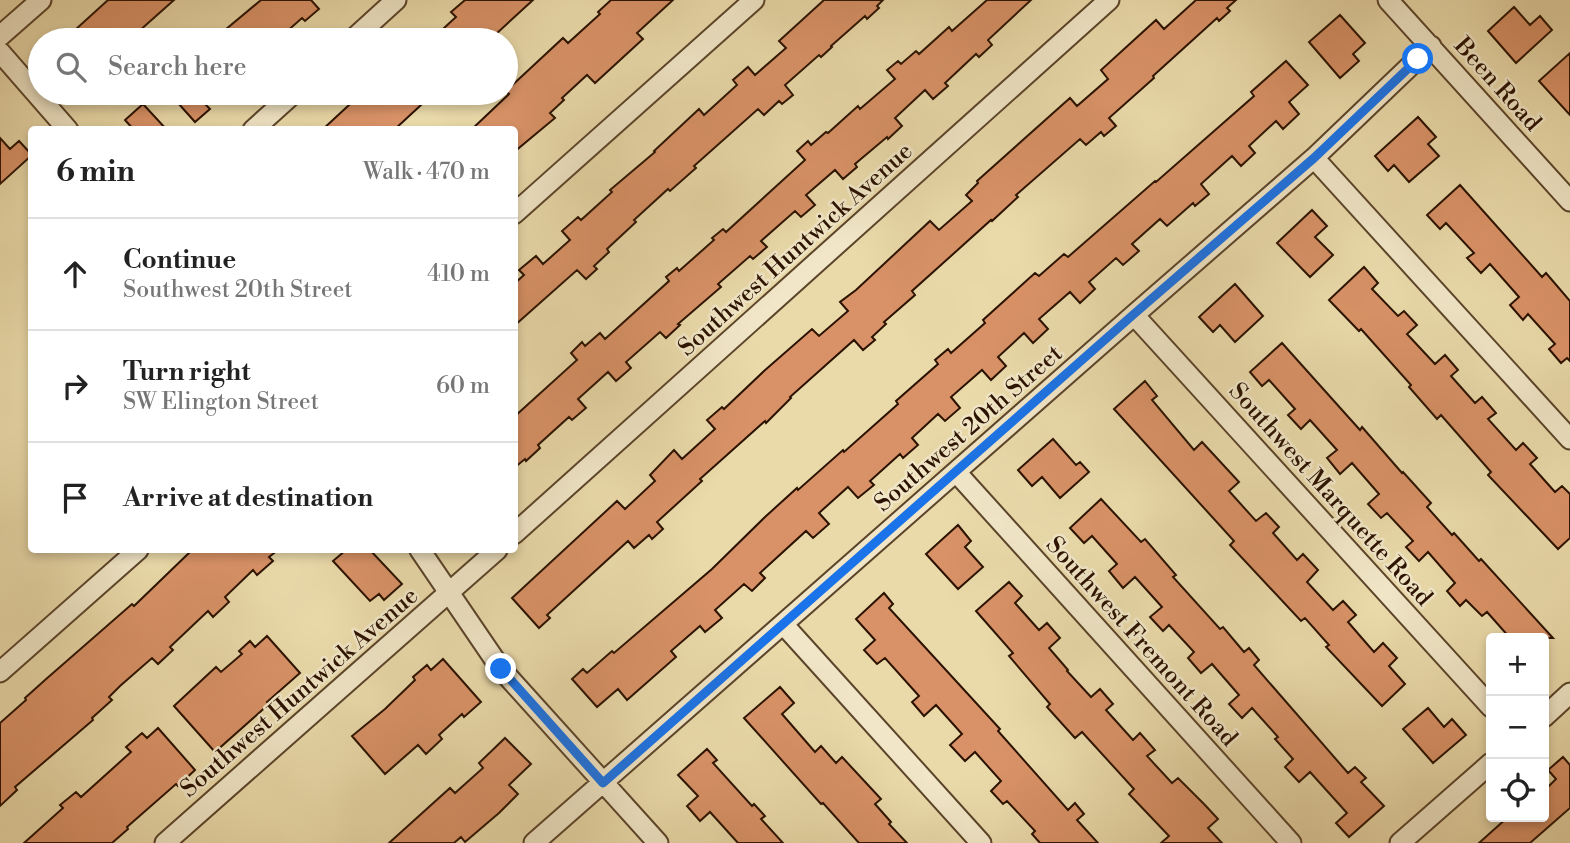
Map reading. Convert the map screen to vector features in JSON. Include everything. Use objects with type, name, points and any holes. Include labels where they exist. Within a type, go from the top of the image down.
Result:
[{"type":"street","points":[[0,36],[40,0]]},
{"type":"street","points":[[365,28],[396,0]]},
{"type":"street","points":[[518,211],[754,0]]},
{"type":"street","name":"Southwest Huntwick Avenue","points":[[518,530],[1109,0]]},
{"type":"street","name":"Been Road","points":[[1388,0],[1570,201]]},
{"type":"street","name":"Southwest 20th Street","points":[[534,843],[1314,158],[1431,46]]},
{"type":"street","points":[[0,52],[28,84]]},
{"type":"street","points":[[46,105],[65,126]]},
{"type":"street","points":[[257,126],[281,105]]},
{"type":"street","points":[[1314,158],[1570,439]]},
{"type":"street","name":"Southwest Marquette Road","points":[[1134,314],[1486,701]]},
{"type":"street","name":"Southwest Fremont Road","points":[[956,472],[1291,843]]},
{"type":"street","points":[[0,672],[135,553]]},
{"type":"street","points":[[422,553],[501,669],[658,843]]},
{"type":"street","name":"Southwest Huntwick Avenue","points":[[165,843],[494,553]]},
{"type":"street","points":[[783,624],[981,843]]},
{"type":"street","points":[[1549,712],[1570,693]]},
{"type":"street","points":[[1400,843],[1486,767]]},
{"type":"building","points":[[108,0],[174,0],[142,28],[77,28]]},
{"type":"building","points":[[261,0],[311,0],[319,9],[305,21],[302,18],[291,28],[227,28]]},
{"type":"building","points":[[465,0],[533,0],[503,28],[444,28],[456,17],[451,12]]},
{"type":"building","points":[[611,0],[673,0],[637,33],[643,39],[595,83],[587,75],[550,113],[555,118],[518,149],[518,126],[475,126],[497,105],[518,105],[518,80],[563,38],[568,43],[600,14],[598,12]]},
{"type":"building","points":[[824,0],[883,0],[867,19],[865,16],[821,57],[819,55],[785,85],[793,95],[782,104],[779,101],[764,115],[758,109],[694,166],[696,168],[634,220],[636,222],[607,249],[609,252],[594,266],[597,269],[586,279],[577,270],[518,322],[518,280],[524,275],[519,270],[536,256],[543,264],[570,240],[562,231],[578,217],[581,220],[699,109],[704,115],[737,85],[733,80],[748,67],[755,75],[786,48],[779,41]]},
{"type":"building","points":[[987,0],[1031,0],[988,40],[992,45],[979,57],[976,54],[945,83],[948,86],[933,99],[925,90],[895,118],[902,126],[855,164],[857,167],[843,179],[835,170],[806,195],[815,205],[801,217],[795,211],[761,241],[767,247],[753,259],[750,256],[718,284],[721,287],[678,324],[680,325],[666,338],[660,332],[626,362],[631,368],[616,381],[608,372],[578,399],[586,408],[572,420],[569,417],[538,445],[540,448],[518,465],[518,413],[577,360],[571,353],[582,342],[585,346],[600,333],[605,339],[669,281],[666,277],[677,268],[679,271],[723,229],[726,232],[805,160],[797,151],[808,141],[811,145],[828,133],[858,106],[860,109],[895,79],[887,70],[898,61],[901,64],[916,51],[919,54],[949,27],[952,31]]},
{"type":"building","points":[[1196,0],[1236,0],[1227,8],[1230,11],[1219,21],[1217,18],[1109,118],[1116,126],[1104,136],[1101,132],[1086,145],[1080,139],[912,291],[915,295],[884,322],[886,324],[872,337],[875,340],[863,350],[854,340],[790,397],[766,423],[765,421],[700,479],[702,481],[657,522],[663,529],[652,539],[649,535],[634,548],[628,541],[547,615],[550,618],[539,628],[512,598],[617,501],[625,509],[655,481],[650,475],[674,450],[682,459],[715,429],[707,420],[722,407],[724,409],[812,329],[819,336],[848,311],[840,302],[930,221],[939,230],[972,201],[966,195],[977,181],[1070,98],[1077,106],[1108,79],[1101,70],[1156,20],[1164,29]]},
{"type":"building","points":[[1514,7],[1530,25],[1540,16],[1552,30],[1516,63],[1488,31]]},
{"type":"building","points":[[1340,15],[1365,43],[1353,54],[1359,61],[1340,78],[1309,42]]},
{"type":"building","points":[[1570,53],[1570,115],[1539,81]]},
{"type":"building","points":[[1286,61],[1308,85],[1289,102],[1299,114],[1283,129],[1276,121],[1249,146],[1255,153],[1241,166],[1232,156],[1201,184],[1209,194],[1195,206],[1193,203],[1167,226],[1160,219],[1132,244],[1139,251],[1123,265],[1116,258],[1089,282],[1095,289],[1080,303],[1070,292],[1039,319],[1048,329],[1033,343],[1024,333],[998,357],[1006,366],[991,380],[982,370],[951,397],[960,408],[945,421],[938,414],[912,438],[918,445],[903,458],[900,454],[870,481],[874,485],[858,498],[848,487],[819,513],[829,524],[813,538],[806,531],[760,573],[765,578],[752,591],[744,584],[715,610],[722,618],[705,632],[700,626],[671,651],[676,657],[627,700],[618,689],[597,707],[572,679],[583,669],[587,673],[612,651],[614,653],[712,569],[797,488],[798,490],[843,450],[844,452],[898,404],[896,401],[938,364],[935,360],[948,349],[951,353],[1035,273],[1039,276],[1064,254],[1068,257],[1254,96],[1251,92]]},
{"type":"building","points":[[144,105],[163,126],[130,126],[125,120]]},
{"type":"building","points":[[180,105],[206,105],[210,109],[195,122]]},
{"type":"building","points":[[349,105],[421,105],[398,126],[326,126]]},
{"type":"building","points":[[1418,117],[1436,137],[1428,144],[1439,156],[1409,182],[1394,165],[1388,171],[1375,156]]},
{"type":"building","points":[[0,138],[10,149],[19,141],[28,151],[28,159],[0,184]]},
{"type":"building","points":[[1460,185],[1542,277],[1546,273],[1570,301],[1570,361],[1567,358],[1561,363],[1549,349],[1555,344],[1528,314],[1523,320],[1510,305],[1519,297],[1490,264],[1481,273],[1467,258],[1474,253],[1446,223],[1440,229],[1427,215]]},
{"type":"building","points":[[1312,210],[1327,226],[1315,237],[1333,255],[1310,277],[1277,243]]},
{"type":"building","points":[[1364,267],[1378,283],[1372,289],[1398,316],[1404,311],[1417,325],[1407,334],[1435,364],[1445,355],[1458,370],[1451,376],[1475,403],[1482,397],[1496,413],[1488,419],[1516,450],[1523,443],[1537,458],[1530,464],[1555,492],[1562,486],[1570,494],[1570,538],[1558,549],[1488,475],[1491,472],[1441,415],[1437,419],[1361,329],[1359,331],[1329,300]]},
{"type":"building","points":[[1235,284],[1263,316],[1235,342],[1220,325],[1213,332],[1199,317]]},
{"type":"building","points":[[1282,343],[1360,430],[1362,427],[1431,503],[1427,507],[1452,535],[1454,533],[1479,561],[1481,559],[1548,633],[1506,633],[1487,612],[1482,616],[1466,600],[1460,606],[1447,591],[1455,583],[1428,552],[1419,561],[1406,547],[1413,541],[1387,513],[1381,518],[1368,504],[1379,494],[1352,463],[1340,474],[1327,458],[1337,450],[1310,420],[1301,429],[1288,415],[1295,409],[1269,380],[1262,386],[1250,372]]},
{"type":"building","points":[[1145,381],[1157,396],[1152,400],[1194,450],[1202,442],[1239,482],[1229,491],[1256,521],[1266,513],[1279,527],[1273,533],[1297,560],[1303,554],[1318,570],[1307,582],[1333,610],[1343,601],[1356,615],[1348,622],[1374,652],[1383,643],[1397,658],[1389,666],[1405,684],[1382,706],[1326,647],[1329,645],[1305,618],[1301,621],[1230,545],[1234,541],[1114,409]]},
{"type":"building","points":[[1053,439],[1076,465],[1080,462],[1089,472],[1060,498],[1042,477],[1032,486],[1018,470]]},
{"type":"building","points":[[1101,499],[1141,542],[1145,539],[1176,575],[1173,577],[1220,629],[1223,627],[1244,652],[1249,648],[1259,660],[1254,665],[1348,773],[1355,767],[1366,778],[1361,782],[1384,806],[1349,837],[1336,823],[1347,813],[1310,772],[1299,782],[1285,767],[1293,759],[1252,708],[1242,718],[1229,704],[1239,695],[1212,664],[1201,673],[1188,658],[1194,652],[1169,625],[1163,631],[1150,617],[1162,607],[1135,577],[1123,588],[1109,571],[1117,564],[1092,536],[1084,543],[1070,528]]},
{"type":"building","points":[[958,525],[971,541],[965,547],[983,567],[958,589],[926,554]]},
{"type":"building","points":[[189,553],[274,553],[269,557],[273,561],[257,575],[253,570],[225,597],[229,602],[213,617],[208,611],[170,647],[173,650],[158,664],[152,658],[120,686],[109,697],[112,700],[92,718],[93,720],[15,787],[17,790],[0,806],[0,723],[132,604],[134,606]]},
{"type":"building","points":[[342,553],[373,553],[402,584],[384,600],[379,594],[370,601],[333,561]]},
{"type":"building","points":[[1009,582],[1022,596],[1015,603],[1039,630],[1047,623],[1060,638],[1049,648],[1067,671],[1091,697],[1100,689],[1113,704],[1106,710],[1133,740],[1140,733],[1155,750],[1147,756],[1172,783],[1178,778],[1218,819],[1208,828],[1222,843],[1161,843],[1169,836],[1129,794],[1134,789],[1082,732],[1075,738],[1047,707],[1050,704],[1009,656],[1013,653],[976,611]]},
{"type":"building","points":[[884,593],[893,604],[889,608],[1000,729],[998,731],[1068,810],[1075,803],[1084,814],[1077,820],[1098,843],[1040,843],[1032,834],[1035,831],[1007,801],[1003,804],[991,791],[1001,781],[975,752],[965,761],[950,745],[962,734],[936,705],[924,716],[912,702],[919,696],[885,658],[877,664],[864,650],[875,640],[856,619]]},
{"type":"building","points":[[267,636],[300,673],[215,752],[174,706],[216,667],[221,672],[242,654],[239,651],[250,641],[255,647]]},
{"type":"building","points":[[443,659],[481,702],[464,717],[462,714],[439,735],[442,739],[426,754],[418,745],[385,774],[352,736],[385,709],[427,665],[431,670]]},
{"type":"building","points":[[780,687],[794,703],[782,714],[815,752],[821,746],[836,763],[842,757],[881,799],[875,804],[907,843],[859,843],[744,718]]},
{"type":"building","points":[[1428,708],[1444,727],[1452,719],[1466,735],[1433,763],[1403,729]]},
{"type":"building","points":[[158,728],[195,770],[127,827],[112,843],[24,843],[63,808],[60,805],[76,792],[81,797],[131,752],[126,747],[142,733],[147,738]]},
{"type":"building","points":[[505,738],[531,764],[509,785],[518,794],[499,813],[465,842],[461,837],[454,843],[389,843],[450,788],[455,793],[483,768],[479,763]]},
{"type":"building","points":[[707,749],[717,760],[713,763],[752,806],[754,804],[765,816],[761,819],[783,843],[738,843],[710,812],[700,821],[687,806],[698,796],[678,775]]},
{"type":"building","points":[[1563,757],[1570,765],[1570,808],[1530,843],[1479,843],[1502,822],[1549,822],[1549,786],[1556,779],[1549,769]]},
{"type":"route","points":[[501,669],[603,783],[1314,158],[1418,59]]}]
